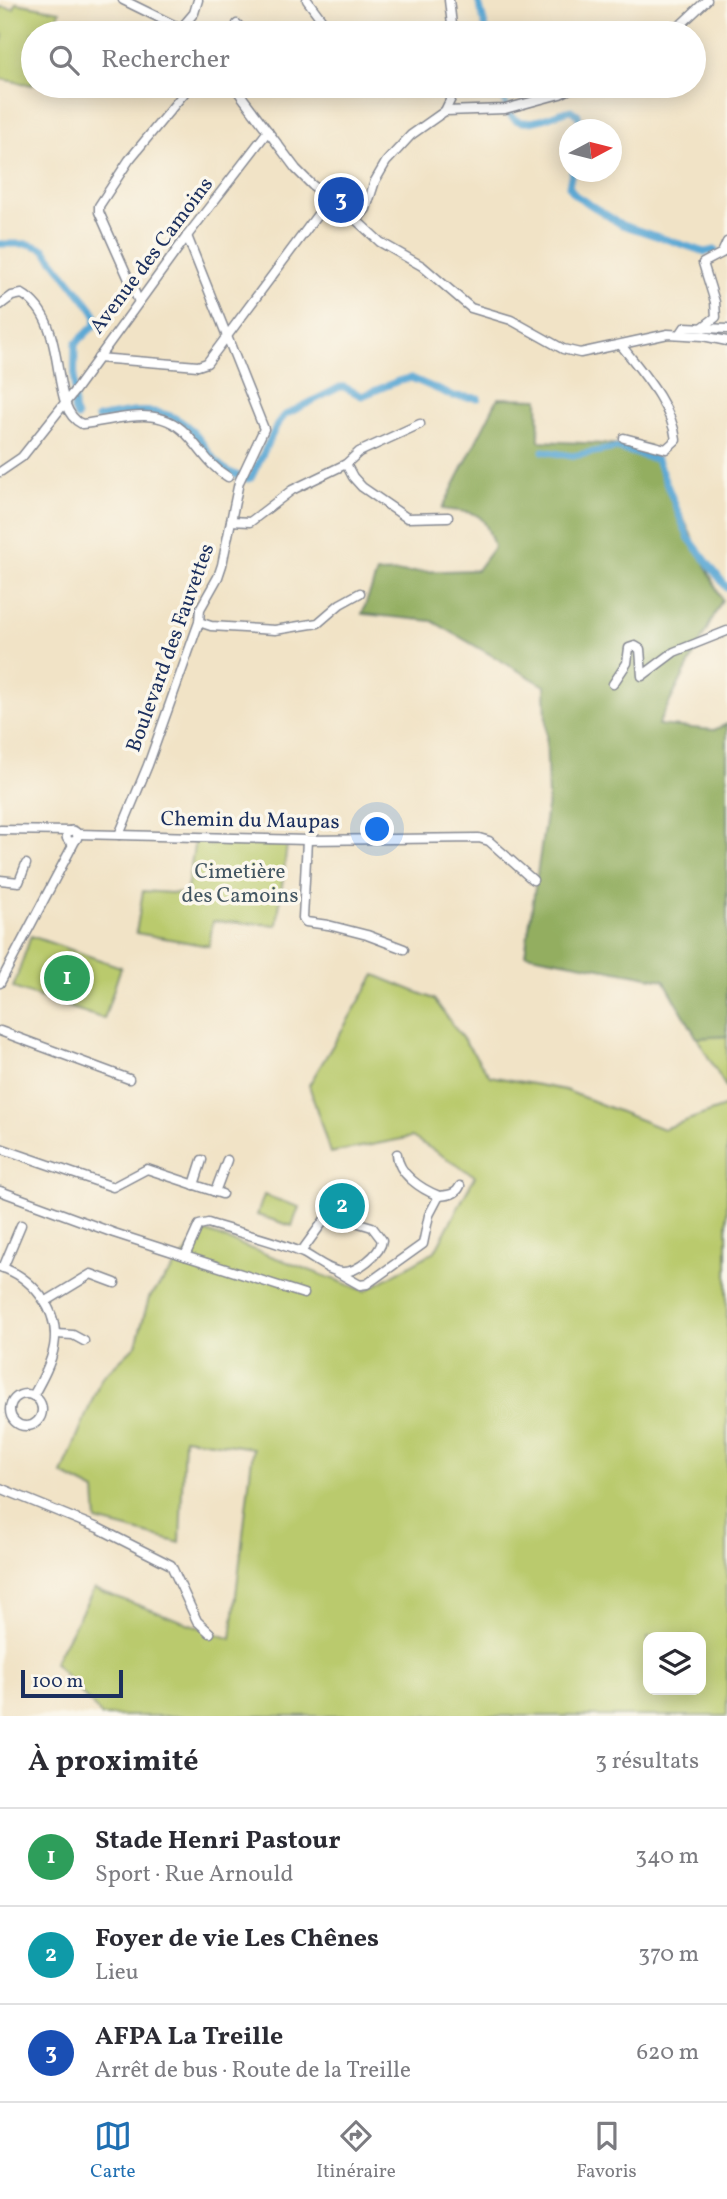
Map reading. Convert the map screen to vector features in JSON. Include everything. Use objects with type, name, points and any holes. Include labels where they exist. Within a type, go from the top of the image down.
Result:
[{"type":"street","points":[[123,0],[169,21]]},
{"type":"street","points":[[187,21],[194,13],[198,0]]},
{"type":"street","points":[[307,0],[323,21]]},
{"type":"street","points":[[449,0],[452,21]]},
{"type":"street","points":[[685,21],[707,0]]},
{"type":"street","points":[[139,302],[99,212],[99,206],[129,160],[180,98]]},
{"type":"street","points":[[243,98],[296,169],[357,219],[380,242],[422,266],[471,308],[511,320],[572,352],[585,353],[681,333],[727,341]]},
{"type":"street","points":[[357,219],[366,209],[375,181],[386,162],[411,135],[445,111],[451,98]]},
{"type":"street","points":[[445,111],[508,108],[545,98]]},
{"type":"street","name":"Avenue des Camoins","points":[[0,472],[22,457],[68,400],[187,236],[268,131]]},
{"type":"street","points":[[98,358],[198,366],[206,363],[331,198]]},
{"type":"street","name":"Boulevard des Fauvettes","points":[[119,835],[150,759],[199,622],[200,609],[218,577],[240,478],[264,429],[187,236]]},
{"type":"street","points":[[703,327],[715,319],[716,313],[703,263],[719,256],[725,246]]},
{"type":"street","points":[[0,305],[12,296],[22,294],[32,300],[50,327],[59,383],[68,400],[72,418],[82,424],[144,414],[169,420],[191,439],[213,467],[228,477]]},
{"type":"street","points":[[681,333],[685,327],[727,330]]},
{"type":"street","points":[[621,345],[663,406],[676,440],[666,449],[624,438]]},
{"type":"street","points":[[231,521],[250,522],[292,490],[346,464],[359,452],[420,424]]},
{"type":"street","points":[[346,464],[362,487],[407,518],[448,517]]},
{"type":"street","points":[[199,622],[211,626],[275,630],[318,623],[340,604],[360,593]]},
{"type":"street","points":[[613,684],[627,663],[629,649],[635,646],[640,649],[642,676],[674,652],[727,631]]},
{"type":"street","points":[[0,830],[69,836],[119,835]]},
{"type":"street","name":"Chemin du Maupas","points":[[119,835],[307,840],[479,838],[489,841],[533,880]]},
{"type":"street","points":[[0,983],[68,852],[69,836]]},
{"type":"street","points":[[307,840],[303,918],[306,922],[367,935],[404,949]]},
{"type":"street","points":[[0,880],[19,882],[26,864]]},
{"type":"street","points":[[0,1031],[129,1079]]},
{"type":"street","points":[[0,1148],[113,1187],[148,1169],[219,1193],[228,1160]]},
{"type":"street","points":[[397,1154],[403,1171],[416,1184],[439,1196],[452,1194],[460,1186]]},
{"type":"street","points":[[194,1185],[202,1160]]},
{"type":"street","points":[[0,1191],[114,1233],[304,1294]]},
{"type":"street","points":[[184,1256],[195,1231],[203,1223],[208,1223],[301,1252],[360,1285],[367,1284],[419,1248],[425,1238],[429,1215],[439,1196]]},
{"type":"street","points":[[301,1252],[332,1215],[372,1227],[383,1240],[379,1251],[350,1271],[334,1271]]},
{"type":"street","points":[[20,1225],[2,1268],[24,1278],[45,1302],[54,1321],[56,1334],[45,1376],[33,1396]]},
{"type":"street","points":[[45,1302],[91,1273],[115,1283]]},
{"type":"street","points":[[56,1334],[73,1335],[84,1341]]},
{"type":"street","points":[[0,1488],[98,1528],[171,1565],[197,1621],[210,1633]]},
{"type":"green space","points":[[16,3],[60,11],[57,21],[21,21],[21,83],[0,79],[0,47],[3,36],[0,31],[0,7],[14,9]]},
{"type":"green space","points":[[498,398],[538,399],[539,441],[649,446],[722,600],[658,725],[714,730],[727,724],[727,1036],[697,1038],[664,980],[525,954],[548,801],[545,686],[432,621],[362,614],[377,573],[477,570],[494,547],[486,526],[477,516],[442,509]]},
{"type":"green space","name":"Cimetière des Camoins","points":[[203,840],[208,845],[224,841],[225,844],[287,845],[277,925],[213,921],[209,946],[136,933],[143,891],[186,894],[195,841]]},
{"type":"green space","points":[[31,936],[121,967],[104,1019],[13,988]]},
{"type":"green space","points":[[375,975],[434,999],[490,1076],[565,1090],[663,1129],[727,1106],[727,1716],[102,1716],[54,1663],[94,1589],[231,1639],[253,1448],[184,1438],[180,1543],[97,1521],[95,1491],[62,1474],[101,1378],[136,1345],[149,1298],[204,1231],[365,1291],[435,1251],[475,1176],[412,1137],[330,1153],[309,1085]]},
{"type":"green space","points":[[727,1036],[727,1089],[697,1038]]},
{"type":"green space","points":[[264,1195],[299,1207],[292,1226],[257,1215]]},
{"type":"waterway","points":[[478,0],[484,21]]},
{"type":"waterway","points":[[504,98],[509,113],[521,122],[571,110],[579,119]]},
{"type":"waterway","points":[[570,182],[569,186],[575,195],[622,225],[705,252],[715,250]]},
{"type":"waterway","points":[[0,244],[29,244],[44,249],[96,316],[95,325],[75,344],[74,410],[77,417]]},
{"type":"waterway","points":[[98,418],[137,412],[162,413],[174,417],[195,434],[221,466],[247,479],[251,478],[277,425],[285,415],[340,387],[362,396],[411,378],[453,396],[478,398]]},
{"type":"waterway","points":[[543,451],[572,456],[616,448],[657,460],[688,537],[727,588]]},
{"type":"place","name":"AFPA La Treille","points":[[341,200]]},
{"type":"place","name":"Stade Henri Pastour","points":[[67,978]]},
{"type":"place","name":"Foyer de vie Les Chênes","points":[[342,1206]]}]
